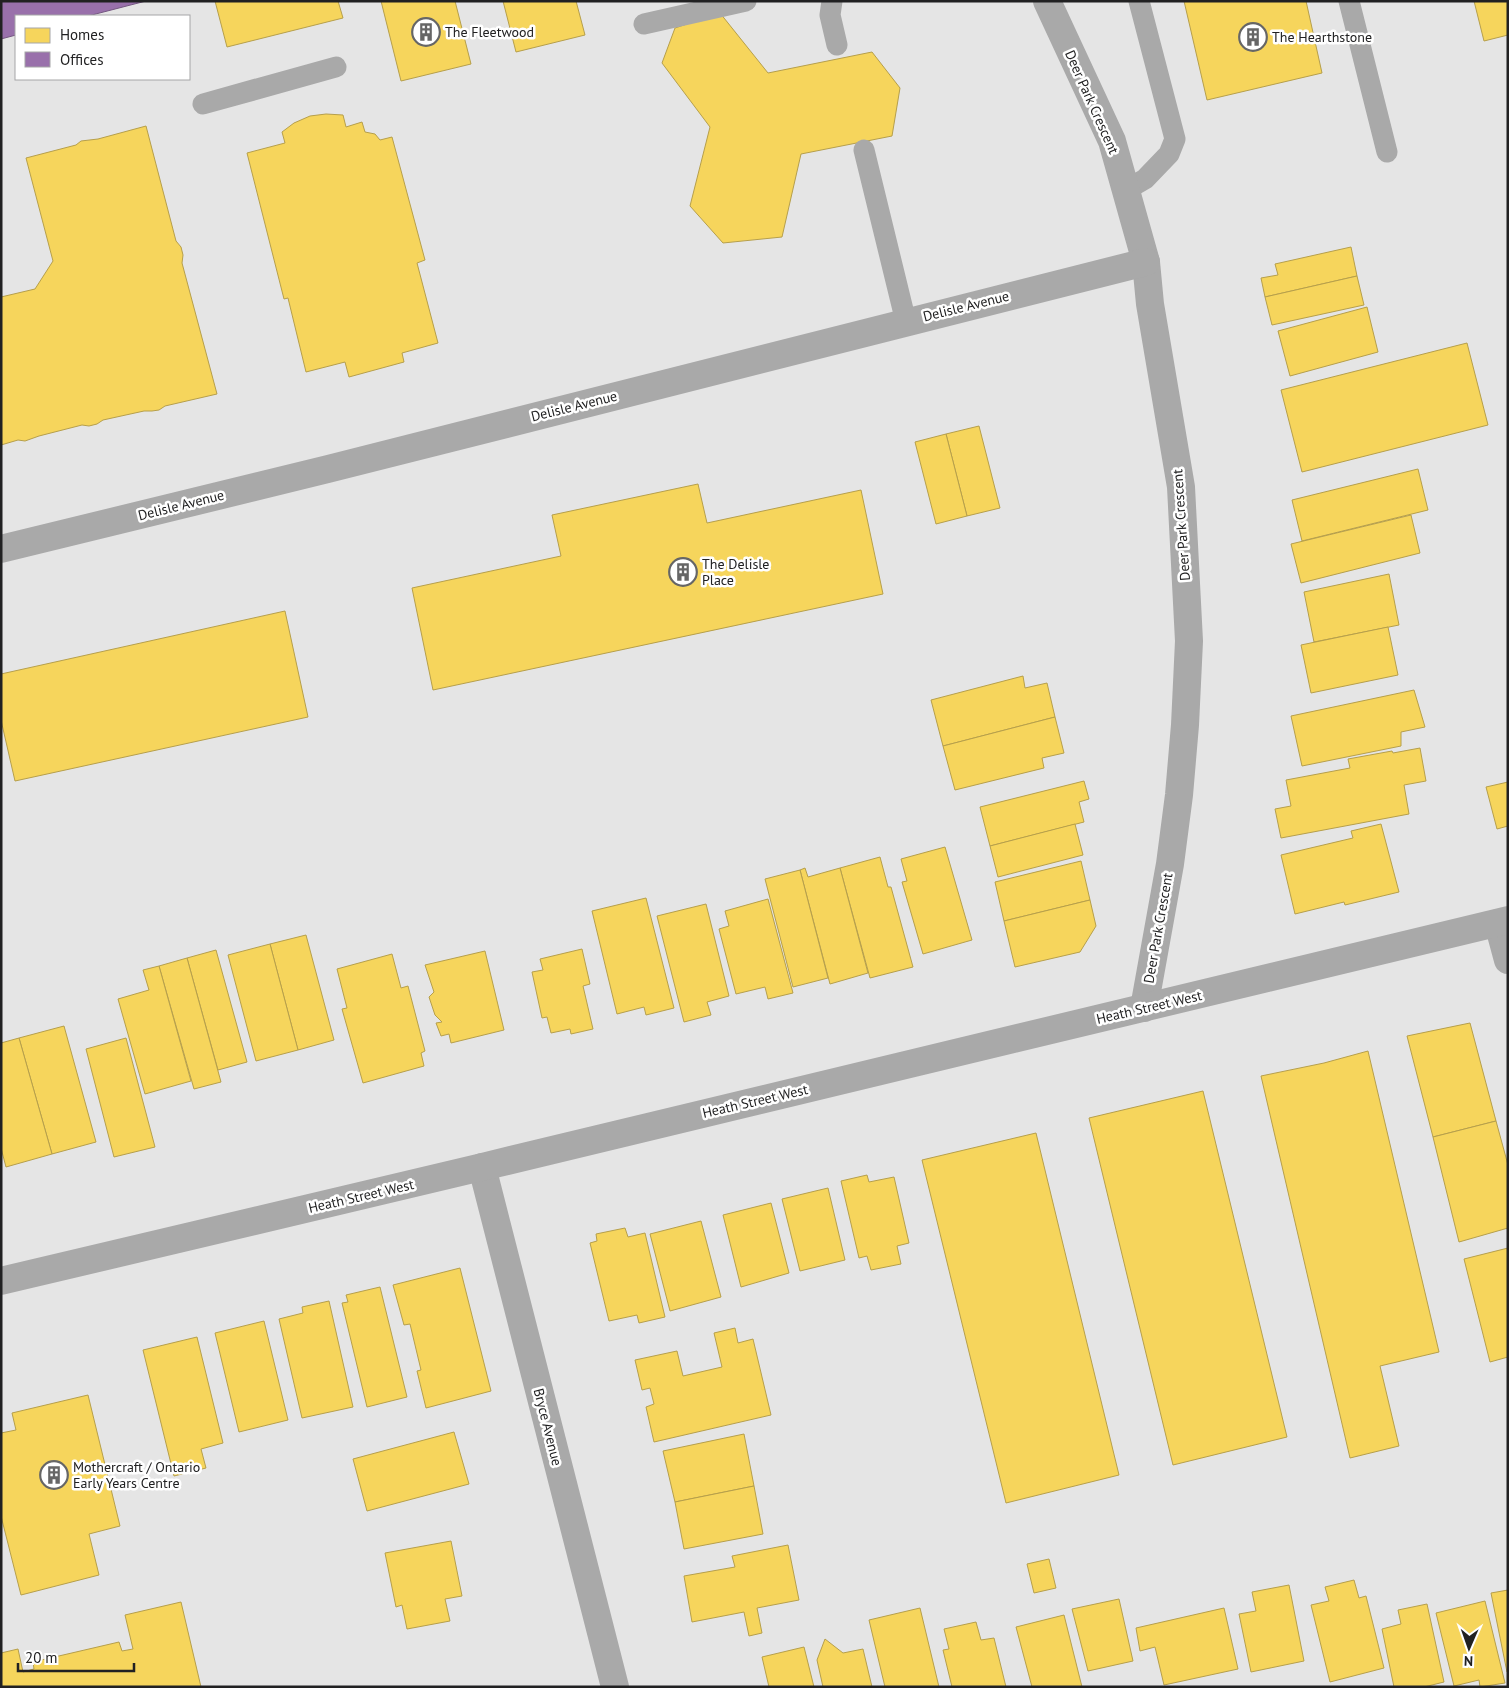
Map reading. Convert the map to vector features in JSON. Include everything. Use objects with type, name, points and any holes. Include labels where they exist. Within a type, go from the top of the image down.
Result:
[{"type":"street","name":"Deer Park Crescent","points":[[1047,1],[1112,142],[1146,262],[1150,304],[1181,488],[1189,642],[1185,725],[1179,796],[1170,864],[1144,1008]]},
{"type":"street","name":"Delisle Avenue","points":[[1,549],[328,469],[1146,262]]},
{"type":"street","name":"Heath Street West","points":[[1,1280],[482,1167],[1503,922]]},
{"type":"street","points":[[1503,922],[1508,960]]},
{"type":"street","name":"Bryce Avenue","points":[[482,1167],[615,1687]]},
{"type":"lane","points":[[644,24],[746,1]]},
{"type":"lane","points":[[832,1],[830,15],[838,45]]},
{"type":"lane","points":[[1126,190],[1145,179],[1169,154],[1175,139],[1139,1]]},
{"type":"lane","points":[[1349,1],[1387,152]]},
{"type":"lane","points":[[203,104],[336,67]]},
{"type":"lane","points":[[864,150],[906,322]]},
{"type":"building: Homes","points":[[215,1],[338,1],[343,18],[227,47]]},
{"type":"building: Homes","name":"The Fleetwood","points":[[381,1],[455,1],[471,64],[401,81]]},
{"type":"building: Homes","name":"The Fleetwood","points":[[503,1],[576,1],[585,35],[516,52]]},
{"type":"building: Homes","name":"The Hearthstone","points":[[1184,1],[1306,1],[1322,73],[1207,100]]},
{"type":"building: Homes","points":[[1474,1],[1508,1],[1508,35],[1484,41]]},
{"type":"building: Homes","points":[[720,13],[768,73],[872,52],[900,88],[892,136],[801,154],[782,237],[723,243],[690,206],[710,127],[662,63],[675,28]]},
{"type":"building: Homes","points":[[326,114],[343,115],[346,127],[362,122],[365,132],[375,134],[380,140],[392,137],[425,260],[417,263],[438,343],[402,353],[404,362],[349,377],[345,362],[306,372],[288,298],[284,299],[247,153],[285,143],[282,132],[294,123],[310,116]]},
{"type":"building: Homes","points":[[146,126],[176,241],[181,247],[182,263],[217,394],[165,406],[159,410],[144,411],[103,420],[89,426],[82,425],[25,441],[18,440],[1,445],[1,297],[35,289],[53,261],[26,158],[76,145],[81,141],[98,139]]},
{"type":"building: Homes","points":[[1351,247],[1357,276],[1265,297],[1261,278],[1278,275],[1275,264]]},
{"type":"building: Homes","points":[[1357,276],[1364,305],[1272,325],[1265,297]]},
{"type":"building: Homes","points":[[1367,307],[1378,352],[1290,376],[1278,331]]},
{"type":"building: Homes","points":[[1467,343],[1488,425],[1302,472],[1281,390]]},
{"type":"building: Homes","points":[[979,426],[1000,508],[967,516],[946,434]]},
{"type":"building: Homes","points":[[946,434],[967,516],[936,524],[915,442]]},
{"type":"building: Homes","points":[[1418,469],[1428,510],[1302,541],[1292,500]]},
{"type":"building: Homes","name":"The Delisle Place","points":[[698,484],[707,523],[861,490],[883,594],[433,690],[412,588],[561,556],[552,515]]},
{"type":"building: Homes","points":[[1411,515],[1420,553],[1301,583],[1291,544]]},
{"type":"building: Homes","points":[[1389,574],[1399,625],[1314,642],[1304,592]]},
{"type":"building: Homes","points":[[285,611],[308,717],[15,781],[1,720],[1,674]]},
{"type":"building: Homes","points":[[1388,627],[1398,675],[1311,693],[1301,645]]},
{"type":"building: Homes","points":[[1023,676],[1025,688],[1047,683],[1055,717],[943,746],[931,700]]},
{"type":"building: Homes","points":[[1414,690],[1425,727],[1401,732],[1401,746],[1302,766],[1291,716]]},
{"type":"building: Homes","points":[[1055,717],[1064,753],[1042,758],[1044,768],[955,790],[943,746]]},
{"type":"building: Homes","points":[[1420,748],[1426,781],[1404,785],[1409,814],[1281,838],[1275,809],[1291,806],[1286,780],[1350,768],[1348,759]]},
{"type":"building: Homes","points":[[1084,781],[1089,799],[1079,802],[1084,822],[990,846],[980,807]]},
{"type":"building: Homes","points":[[1508,782],[1508,826],[1497,829],[1486,787]]},
{"type":"building: Homes","points":[[1075,824],[1083,855],[998,877],[990,846]]},
{"type":"building: Homes","points":[[1381,824],[1399,892],[1345,905],[1344,902],[1295,914],[1281,855],[1353,838],[1351,831]]},
{"type":"building: Homes","points":[[945,847],[972,940],[923,954],[902,882],[907,881],[901,859]]},
{"type":"building: Homes","points":[[880,857],[888,887],[891,887],[913,967],[870,978],[840,868]]},
{"type":"building: Homes","points":[[1081,861],[1090,900],[1004,921],[995,882]]},
{"type":"building: Homes","points":[[805,868],[808,877],[840,868],[868,973],[830,984],[800,870]]},
{"type":"building: Homes","points":[[800,870],[828,978],[793,987],[765,879]]},
{"type":"building: Homes","points":[[646,898],[674,1008],[646,1015],[644,1007],[617,1014],[592,911]]},
{"type":"building: Homes","points":[[768,899],[793,993],[768,999],[765,987],[736,994],[719,929],[729,926],[725,911]]},
{"type":"building: Homes","points":[[1090,900],[1096,926],[1080,952],[1015,967],[1004,921]]},
{"type":"building: Homes","points":[[706,904],[729,996],[707,1002],[711,1015],[684,1022],[657,916]]},
{"type":"building: Homes","points":[[306,935],[334,1040],[298,1050],[270,944]]},
{"type":"building: Homes","points":[[270,944],[298,1050],[256,1061],[228,955]]},
{"type":"building: Homes","points":[[582,949],[590,984],[583,986],[593,1029],[571,1034],[570,1029],[551,1033],[547,1017],[542,1018],[532,972],[543,970],[540,959]]},
{"type":"building: Homes","points":[[216,950],[247,1062],[218,1070],[187,958]]},
{"type":"building: Homes","points":[[485,951],[504,1030],[451,1043],[449,1034],[441,1036],[436,1023],[442,1022],[435,1015],[429,997],[434,992],[425,965]]},
{"type":"building: Homes","points":[[392,954],[401,988],[408,986],[425,1051],[421,1053],[424,1066],[363,1083],[342,1009],[347,1008],[337,969]]},
{"type":"building: Homes","points":[[187,958],[221,1082],[194,1089],[159,966]]},
{"type":"building: Homes","points":[[159,966],[191,1081],[145,1094],[118,999],[149,990],[143,970]]},
{"type":"building: Homes","points":[[1470,1023],[1496,1121],[1433,1137],[1407,1036]]},
{"type":"building: Homes","points":[[64,1026],[96,1142],[52,1154],[19,1038]]},
{"type":"building: Homes","points":[[19,1038],[52,1154],[6,1167],[1,1148],[1,1043]]},
{"type":"building: Homes","points":[[126,1038],[155,1147],[114,1157],[86,1049]]},
{"type":"building: Homes","points":[[1368,1051],[1439,1352],[1380,1366],[1399,1446],[1350,1458],[1261,1076],[1324,1063]]},
{"type":"building: Homes","points":[[1203,1091],[1287,1437],[1173,1465],[1089,1118]]},
{"type":"building: Homes","points":[[1496,1121],[1508,1165],[1508,1228],[1459,1242],[1433,1137]]},
{"type":"building: Homes","points":[[1036,1133],[1119,1475],[1006,1503],[922,1160]]},
{"type":"building: Homes","points":[[867,1175],[869,1182],[894,1177],[909,1243],[897,1246],[901,1264],[871,1270],[867,1256],[859,1258],[841,1181]]},
{"type":"building: Homes","points":[[828,1188],[845,1260],[800,1271],[782,1199]]},
{"type":"building: Homes","points":[[771,1203],[789,1273],[741,1287],[723,1215]]},
{"type":"building: Homes","points":[[701,1221],[721,1297],[670,1311],[650,1234]]},
{"type":"building: Homes","points":[[625,1228],[628,1237],[645,1233],[665,1317],[639,1323],[637,1315],[609,1321],[590,1243],[597,1241],[596,1234]]},
{"type":"building: Homes","points":[[1508,1248],[1508,1357],[1490,1362],[1464,1259]]},
{"type":"building: Homes","points":[[460,1268],[491,1391],[426,1408],[417,1371],[421,1370],[410,1324],[404,1325],[393,1285]]},
{"type":"building: Homes","points":[[380,1287],[407,1397],[367,1407],[342,1303],[348,1302],[346,1295]]},
{"type":"building: Homes","points":[[329,1301],[353,1407],[302,1418],[279,1319],[303,1313],[302,1307]]},
{"type":"building: Homes","points":[[264,1321],[288,1420],[239,1432],[215,1333]]},
{"type":"building: Homes","points":[[735,1328],[738,1343],[753,1339],[771,1415],[654,1442],[646,1407],[654,1404],[650,1388],[642,1390],[635,1360],[677,1351],[683,1376],[722,1367],[714,1333]]},
{"type":"building: Homes","points":[[197,1337],[223,1443],[201,1449],[206,1468],[174,1476],[143,1350]]},
{"type":"building: Homes","name":"Mothercraft / Ontario Early Years Centre","points":[[88,1395],[120,1526],[89,1534],[99,1575],[21,1595],[1,1516],[1,1433],[16,1430],[12,1413]]},
{"type":"building: Homes","points":[[454,1432],[469,1484],[367,1511],[353,1459]]},
{"type":"building: Homes","points":[[744,1434],[754,1486],[675,1502],[663,1451]]},
{"type":"building: Homes","points":[[754,1486],[763,1534],[684,1549],[675,1502]]},
{"type":"building: Homes","points":[[451,1541],[462,1596],[445,1599],[450,1621],[407,1629],[402,1605],[396,1607],[385,1553]]},
{"type":"building: Homes","points":[[788,1545],[799,1600],[757,1608],[762,1633],[749,1636],[744,1612],[692,1622],[684,1576],[735,1567],[732,1556]]},
{"type":"building: Homes","points":[[1049,1559],[1056,1588],[1034,1593],[1027,1564]]},
{"type":"building: Homes","points":[[1354,1580],[1359,1598],[1366,1596],[1384,1668],[1330,1682],[1311,1605],[1329,1601],[1325,1587]]},
{"type":"building: Homes","points":[[1289,1585],[1304,1661],[1251,1672],[1239,1614],[1256,1611],[1252,1592]]},
{"type":"building: Homes","points":[[1508,1590],[1508,1672],[1507,1672],[1491,1593]]},
{"type":"building: Homes","points":[[1119,1599],[1133,1661],[1088,1671],[1072,1609]]},
{"type":"building: Homes","points":[[1485,1601],[1505,1683],[1480,1687],[1479,1680],[1454,1686],[1436,1613]]},
{"type":"building: Homes","points":[[181,1602],[201,1687],[1,1687],[1,1653],[18,1649],[23,1672],[34,1669],[33,1662],[119,1642],[122,1651],[133,1649],[125,1615]]},
{"type":"building: Homes","points":[[1427,1604],[1444,1682],[1424,1687],[1394,1687],[1382,1629],[1401,1624],[1398,1610]]},
{"type":"building: Homes","points":[[920,1608],[939,1687],[885,1687],[869,1620]]},
{"type":"building: Homes","points":[[1224,1608],[1238,1669],[1164,1685],[1155,1647],[1140,1651],[1136,1628]]},
{"type":"building: Homes","points":[[1064,1615],[1082,1687],[1032,1687],[1016,1627]]},
{"type":"building: Homes","points":[[976,1622],[981,1640],[994,1638],[1006,1687],[952,1687],[943,1650],[949,1649],[944,1629]]},
{"type":"building: Homes","points":[[825,1639],[843,1653],[863,1649],[872,1687],[823,1687],[817,1660]]},
{"type":"building: Homes","points":[[804,1647],[814,1687],[769,1687],[762,1657]]},
{"type":"building: Offices","points":[[1,1],[146,1],[92,15],[15,15],[15,35],[1,39]]},
{"type":"place","name":"The Fleetwood","points":[[426,32]]},
{"type":"place","name":"The Hearthstone","points":[[1253,37]]},
{"type":"place","name":"The Delisle Place","points":[[683,572]]},
{"type":"place","name":"Mothercraft / Ontario Early Years Centre","points":[[54,1475]]}]
